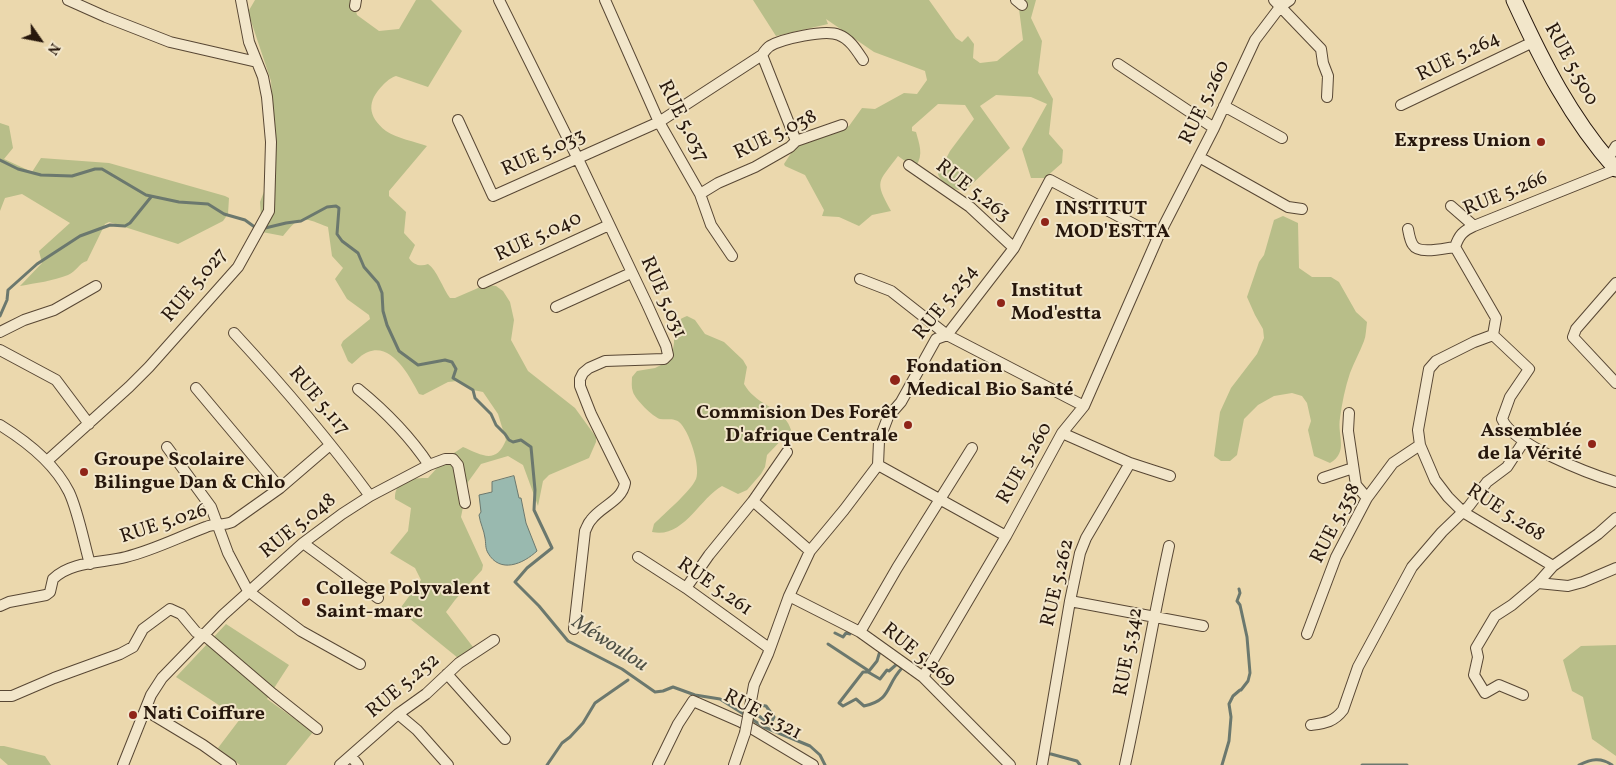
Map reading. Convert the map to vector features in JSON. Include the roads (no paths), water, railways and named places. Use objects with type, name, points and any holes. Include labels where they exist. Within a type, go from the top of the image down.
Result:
[{"type":"main road","name":"RUE 5.500","points":[[1514,0],[1560,94],[1582,127],[1613,166]]},
{"type":"street","points":[[68,0],[170,42],[256,62]]},
{"type":"street","name":"RUE 5.027","points":[[46,461],[89,424],[149,367],[238,267],[269,211],[271,142],[267,98],[263,77],[249,42],[241,0]]},
{"type":"street","name":"RUE 5.031","points":[[499,0],[578,159],[666,346],[668,355],[664,359],[605,361],[589,368],[580,379],[580,386],[591,414],[625,483],[623,491],[612,503],[591,519],[585,531],[574,629]]},
{"type":"street","name":"RUE 5.037","points":[[605,0],[659,122],[700,194],[711,225],[732,256]]},
{"type":"street","name":"RUE 5.260","points":[[922,677],[1006,536],[1062,433],[1084,406],[1158,237],[1214,128],[1255,40],[1277,3],[1290,0]]},
{"type":"street","points":[[1277,3],[1321,48],[1323,64],[1328,76],[1327,97]]},
{"type":"street","name":"RUE 5.033","points":[[458,120],[493,196],[659,122],[762,55],[769,47],[806,36],[829,33],[838,34],[847,39],[863,60]]},
{"type":"street","name":"RUE 5.264","points":[[1401,105],[1533,42]]},
{"type":"street","points":[[762,55],[796,141]]},
{"type":"street","points":[[1118,64],[1214,128]]},
{"type":"street","points":[[1224,106],[1282,138]]},
{"type":"street","name":"RUE 5.038","points":[[700,194],[718,183],[756,166],[790,147],[796,141],[842,125]]},
{"type":"street","points":[[1613,166],[1616,146]]},
{"type":"street","points":[[1199,158],[1288,207],[1302,209]]},
{"type":"street","name":"RUE 5.263","points":[[908,165],[970,207],[1014,248]]},
{"type":"street","name":"RUE 5.266","points":[[1494,336],[1496,318],[1455,247],[1462,232],[1613,166]]},
{"type":"street","name":"RUE 5.254","points":[[878,465],[879,441],[888,418],[901,402],[936,338],[947,335],[1014,248],[1050,180],[1158,237]]},
{"type":"street","points":[[1451,206],[1474,226]]},
{"type":"street","name":"RUE 5.040","points":[[484,283],[609,225]]},
{"type":"street","points":[[1408,229],[1413,245],[1417,249],[1455,247]]},
{"type":"street","points":[[556,307],[631,273]]},
{"type":"street","points":[[860,279],[891,291],[947,335],[1084,406]]},
{"type":"street","points":[[1616,283],[1576,329],[1573,337],[1616,383]]},
{"type":"street","points":[[0,332],[24,320],[54,310],[96,286]]},
{"type":"street","name":"RUE 5.117","points":[[234,333],[269,370],[370,496]]},
{"type":"street","points":[[1494,336],[1529,369],[1510,397],[1502,420],[1505,426],[1524,441],[1565,463],[1616,482]]},
{"type":"street","name":"RUE 5.268","points":[[1494,336],[1474,342],[1436,361],[1429,369],[1418,430],[1420,445],[1435,480],[1463,512],[1553,566],[1616,519]]},
{"type":"street","points":[[0,350],[56,380],[89,424]]},
{"type":"street","points":[[196,388],[280,488]]},
{"type":"street","points":[[358,388],[397,424],[417,447],[429,465]]},
{"type":"street","points":[[1349,413],[1348,432],[1356,485],[1367,498]]},
{"type":"street","points":[[2,430],[46,461],[57,473],[69,493],[90,564]]},
{"type":"street","points":[[1062,433],[1130,463],[1170,476]]},
{"type":"street","points":[[1311,725],[1332,721],[1343,710],[1358,667],[1407,574],[1422,554],[1477,497],[1487,482],[1507,466],[1524,441]]},
{"type":"street","name":"RUE 5.026","points":[[0,606],[9,602],[46,595],[50,592],[53,578],[58,574],[90,564],[124,558],[144,552],[208,526],[224,525],[232,522],[280,488],[330,445]]},
{"type":"street","name":"RUE 5.358","points":[[1307,634],[1336,557],[1367,498],[1393,463],[1420,445]]},
{"type":"street","points":[[167,447],[211,507],[228,553],[248,591],[301,631],[360,664]]},
{"type":"street","points":[[860,632],[897,568],[972,448]]},
{"type":"street","points":[[686,588],[709,555],[753,501],[787,452]]},
{"type":"street","name":"RUE 5.048","points":[[123,765],[151,695],[162,678],[248,591],[303,543],[370,496],[445,458],[453,459],[458,465],[464,503]]},
{"type":"street","name":"RUE 5.262","points":[[1042,765],[1070,601],[1083,544],[1130,463]]},
{"type":"street","points":[[734,765],[745,733],[754,685],[789,596],[810,551],[878,465],[1006,536]]},
{"type":"street","points":[[1323,478],[1353,468]]},
{"type":"street","points":[[753,501],[810,551]]},
{"type":"street","points":[[303,543],[378,598]]},
{"type":"street","name":"RUE 5.342","points":[[1125,765],[1138,709],[1169,546]]},
{"type":"street","name":"RUE 5.261","points":[[638,557],[686,588],[768,648]]},
{"type":"street","points":[[1523,695],[1499,685],[1485,693],[1474,675],[1478,657],[1476,648],[1495,616],[1512,606],[1538,583],[1553,566]]},
{"type":"street","points":[[1538,583],[1568,586],[1583,582],[1616,568]]},
{"type":"street","name":"RUE 5.269","points":[[789,596],[860,632],[922,677],[1010,765]]},
{"type":"street","points":[[1070,601],[1203,626]]},
{"type":"street","points":[[0,696],[12,696],[54,678],[120,654],[133,647],[143,628],[170,609],[181,614],[196,632],[204,635],[317,729]]},
{"type":"street","name":"RUE 5.252","points":[[340,765],[398,714],[426,694],[466,657],[494,640]]},
{"type":"street","points":[[447,674],[505,739]]},
{"type":"street","name":"RUE 5.321","points":[[658,765],[678,724],[693,701],[741,722],[813,765]]},
{"type":"street","points":[[145,710],[203,745],[231,765]]},
{"type":"street","points":[[398,714],[417,730],[448,765]]},
{"type":"street","points":[[351,756],[358,765]]},
{"type":"water","points":[[514,476],[526,523],[537,551],[519,563],[505,565],[493,559],[487,551],[479,515],[481,512],[479,495],[492,492],[492,482]]},
{"type":"waterway","name":"Méwoulou","points":[[0,160],[18,169],[41,175],[72,176],[95,169],[102,169],[146,195],[179,202],[208,204],[224,214],[245,220],[256,228],[261,229],[301,221],[327,207],[336,206],[339,208],[337,234],[342,241],[358,253],[364,267],[378,283],[382,293],[383,311],[387,325],[399,351],[418,365],[445,360],[452,362],[456,369],[453,378],[473,390],[475,398],[491,414],[496,425],[509,440],[513,442],[521,440],[531,447],[535,490],[534,510],[552,548],[527,568],[515,582],[539,606],[568,641],[622,669],[655,692],[673,687],[695,695],[720,699],[764,727],[810,746],[820,755],[825,765]]},
{"type":"waterway","points":[[0,316],[7,300],[8,290],[37,264],[80,236],[110,225],[125,226],[130,223],[151,197]]},
{"type":"waterway","points":[[1239,589],[1240,593],[1237,601],[1240,605],[1247,637],[1250,673],[1248,681],[1241,690]]},
{"type":"waterway","points":[[835,633],[843,637],[846,633],[850,634]]},
{"type":"waterway","points":[[828,644],[869,671],[877,661],[880,651]]},
{"type":"waterway","points":[[897,664],[902,668],[884,696],[879,700],[864,706],[856,699],[843,706],[839,703],[863,672],[868,672],[880,679],[887,670],[889,671],[897,664]]},
{"type":"waterway","points":[[547,765],[562,743],[583,723],[595,703],[628,680]]},
{"type":"waterway","points":[[1222,765],[1229,741],[1231,717],[1229,704],[1233,696],[1240,690]]},
{"type":"waterway","points":[[759,705],[766,706],[774,717],[770,725],[754,712],[753,708],[759,705]]},
{"type":"waterway","points":[[1047,756],[1051,754],[1077,761],[1080,765]]},
{"type":"waterway","points":[[1579,765],[1596,760],[1612,765]]},
{"type":"waterway","points":[[1362,765],[1407,765]]},
{"type":"place","name":"Express Union","points":[[1541,142]]},
{"type":"place","name":"INSTITUT MOD'ESTTA","points":[[1045,222]]},
{"type":"place","name":"Institut Mod'estta","points":[[1001,303]]},
{"type":"place","name":"Fondation Medical Bio Santé","points":[[895,380]]},
{"type":"place","name":"Commision Des Forêt D'afrique Centrale","points":[[908,425]]},
{"type":"place","name":"Assemblée de la Vérité","points":[[1592,444]]},
{"type":"place","name":"Groupe Scolaire Bilingue Dan & Chlo","points":[[84,472]]},
{"type":"place","name":"College Polyvalent Saint-marc","points":[[306,602]]},
{"type":"place","name":"Nati Coiffure","points":[[133,715]]}]
